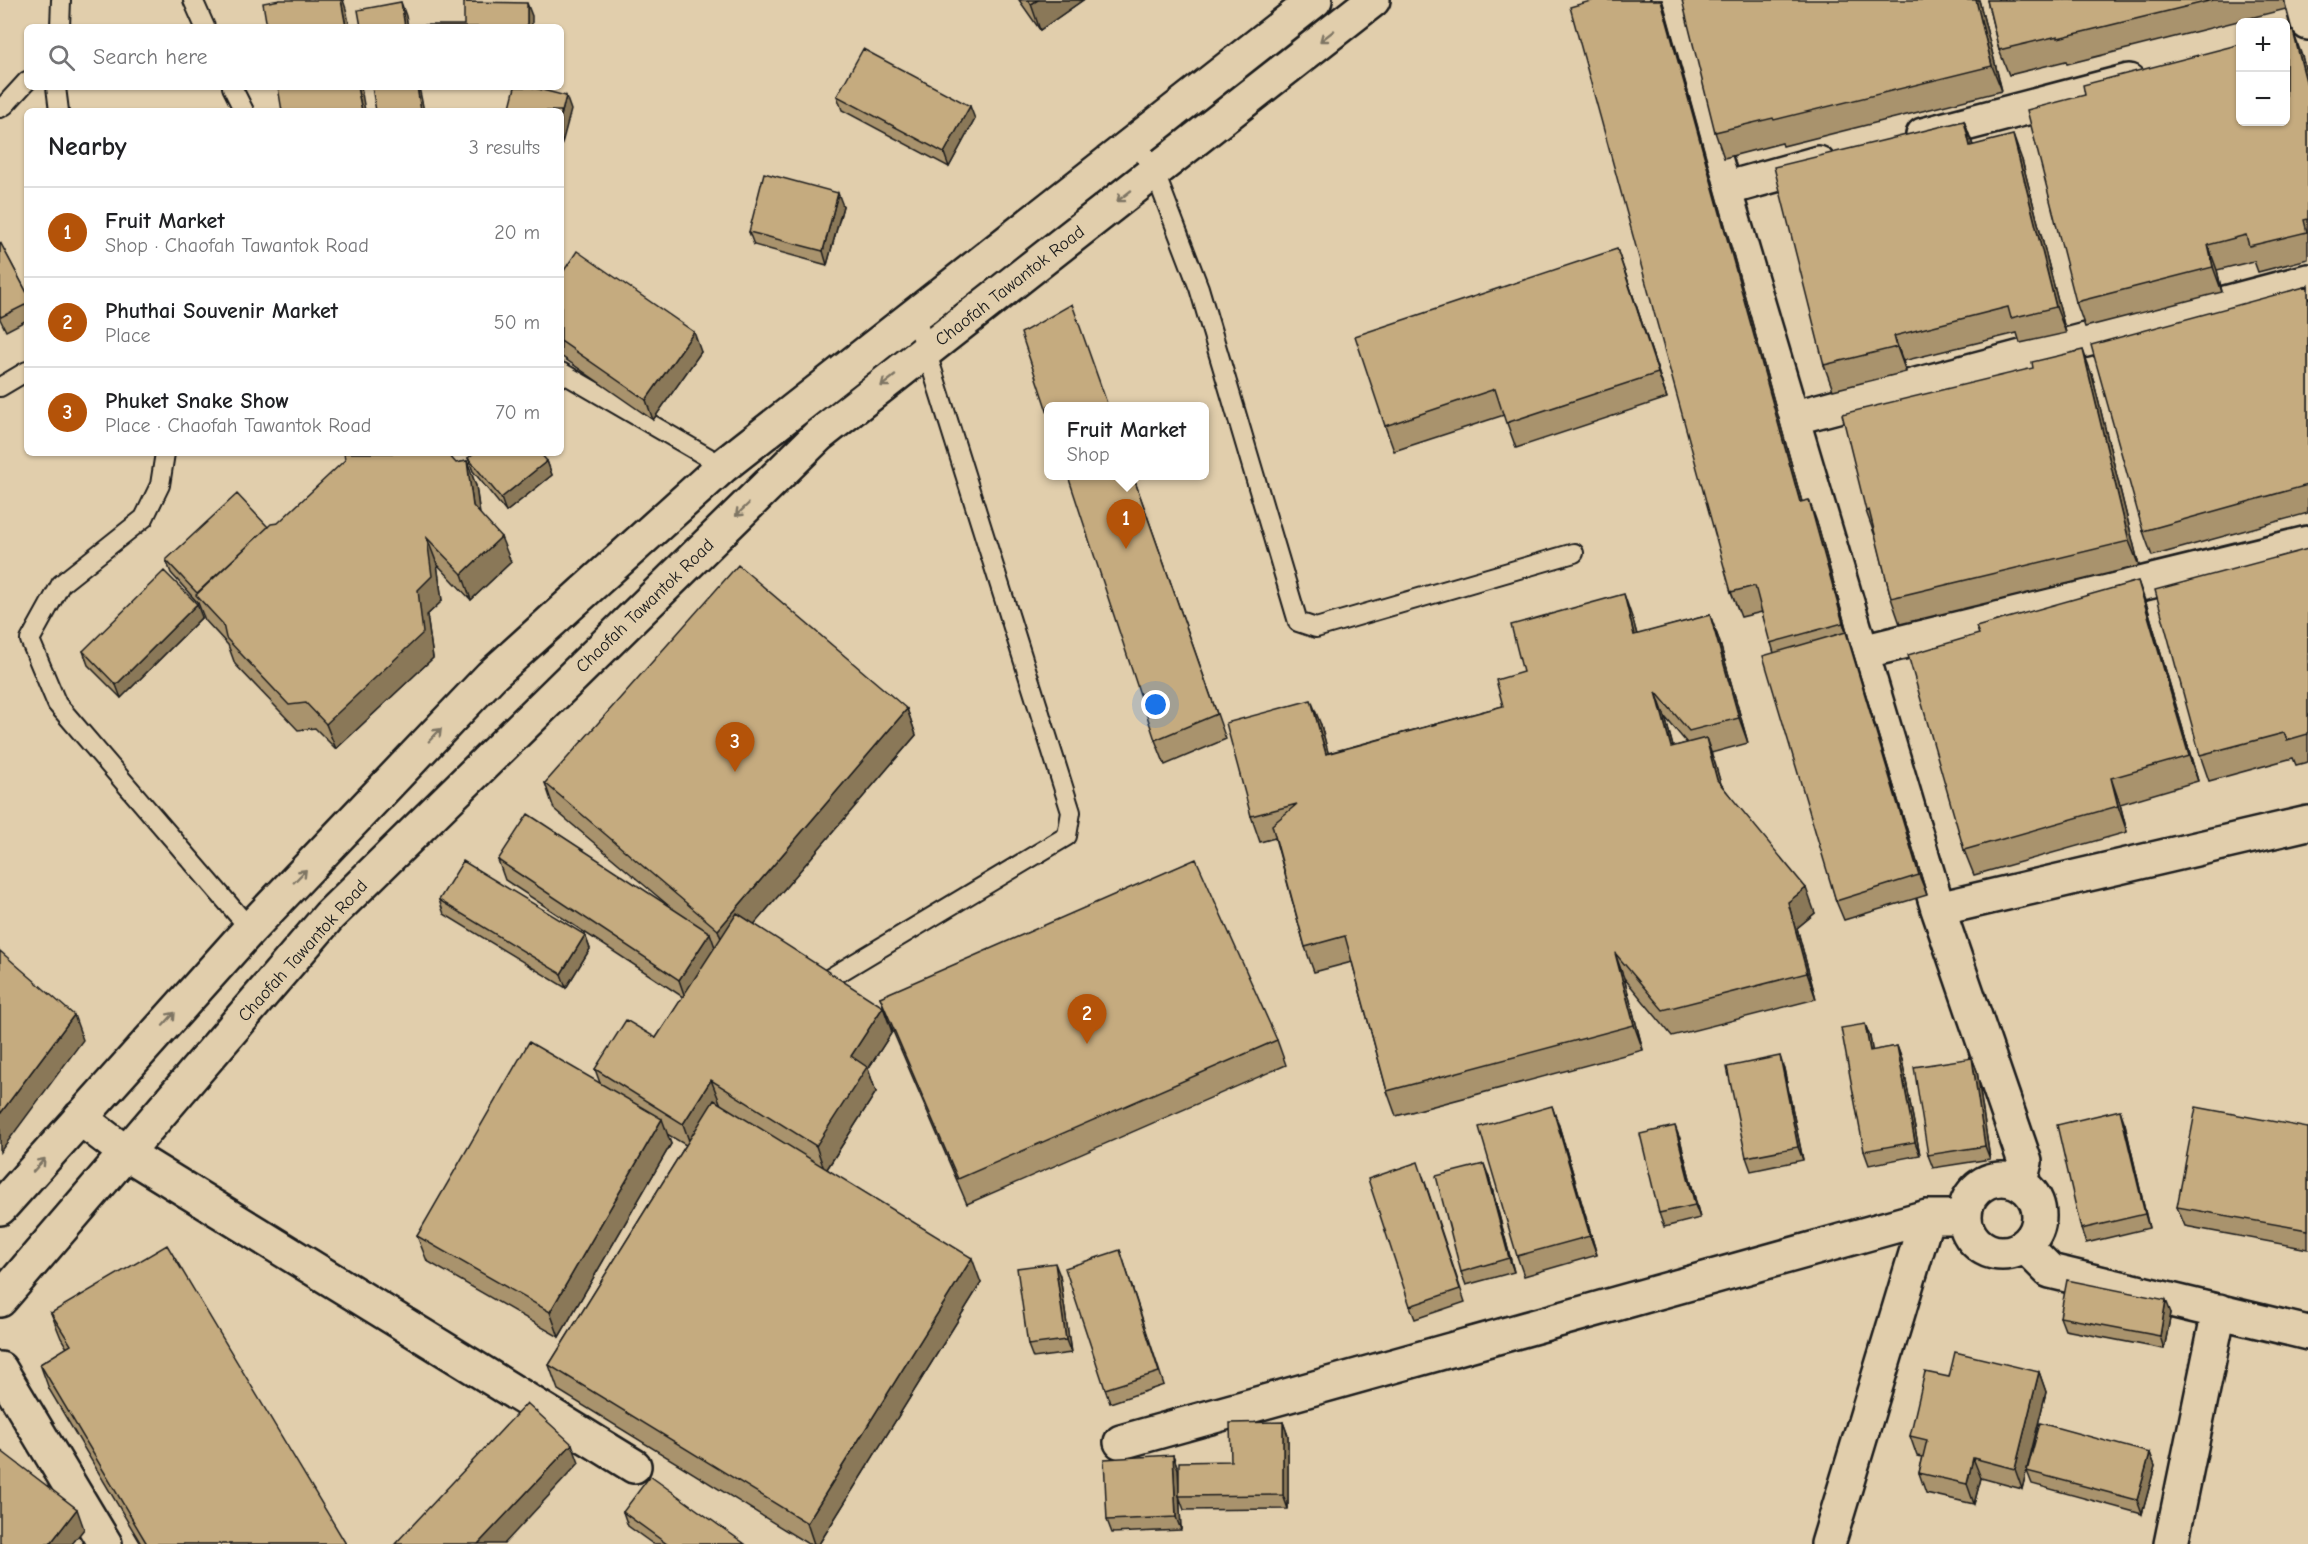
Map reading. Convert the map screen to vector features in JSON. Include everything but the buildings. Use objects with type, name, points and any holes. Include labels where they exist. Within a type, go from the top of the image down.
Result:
[{"type":"street","name":"Chaofah Tawantok Road","points":[[0,1208],[250,929],[491,676],[723,466],[1315,0]]},
{"type":"street","name":"Chaofah Tawantok Road","points":[[0,1300],[328,916],[819,435],[1373,0]]},
{"type":"street","points":[[1668,0],[1938,909],[2025,1162],[2020,1182]]},
{"type":"street","points":[[2302,0],[2308,23]]},
{"type":"street","points":[[2290,38],[2308,33]]},
{"type":"street","points":[[1896,143],[2160,72]]},
{"type":"street","points":[[1725,189],[1851,155]]},
{"type":"street","points":[[1792,418],[2308,281]]},
{"type":"street","points":[[1862,652],[2308,543]]},
{"type":"street","points":[[1938,909],[2308,823]]},
{"type":"street","points":[[81,1118],[126,1153],[633,1466]]},
{"type":"street","points":[[2001,1178],[2020,1182],[2031,1192],[2038,1205],[2039,1220],[2035,1234],[2025,1246],[2006,1253],[1985,1250],[1970,1237],[1964,1216],[1968,1198],[1982,1184],[2001,1178]]},
{"type":"street","points":[[1121,1442],[1927,1217],[1964,1216]]},
{"type":"street","points":[[1828,1544],[1927,1217]]},
{"type":"street","points":[[2025,1246],[2050,1270],[2308,1333]]},
{"type":"street","points":[[2171,1544],[2219,1311]]},
{"type":"street","points":[[0,1369],[105,1544]]},
{"type":"lane","points":[[60,24],[61,0]]},
{"type":"lane","points":[[193,0],[204,24]]},
{"type":"lane","points":[[0,108],[24,84]]},
{"type":"lane","points":[[56,90],[59,108]]},
{"type":"lane","points":[[234,90],[242,108]]},
{"type":"lane","points":[[1136,140],[1155,172],[1199,288],[1298,622],[1316,628],[1574,553]]},
{"type":"lane","points":[[825,981],[1067,837],[1071,812],[915,315]]},
{"type":"lane","points":[[0,387],[24,373]]},
{"type":"lane","points":[[564,374],[723,466]]},
{"type":"lane","points":[[165,456],[160,485],[144,518],[61,585],[30,640],[57,704],[250,929]]},
{"type":"place","name":"Fruit Market","points":[[1126,549]]},
{"type":"place","name":"Phuket Snake Show","points":[[735,772]]},
{"type":"place","name":"Phuthai Souvenir Market","points":[[1087,1044]]}]
